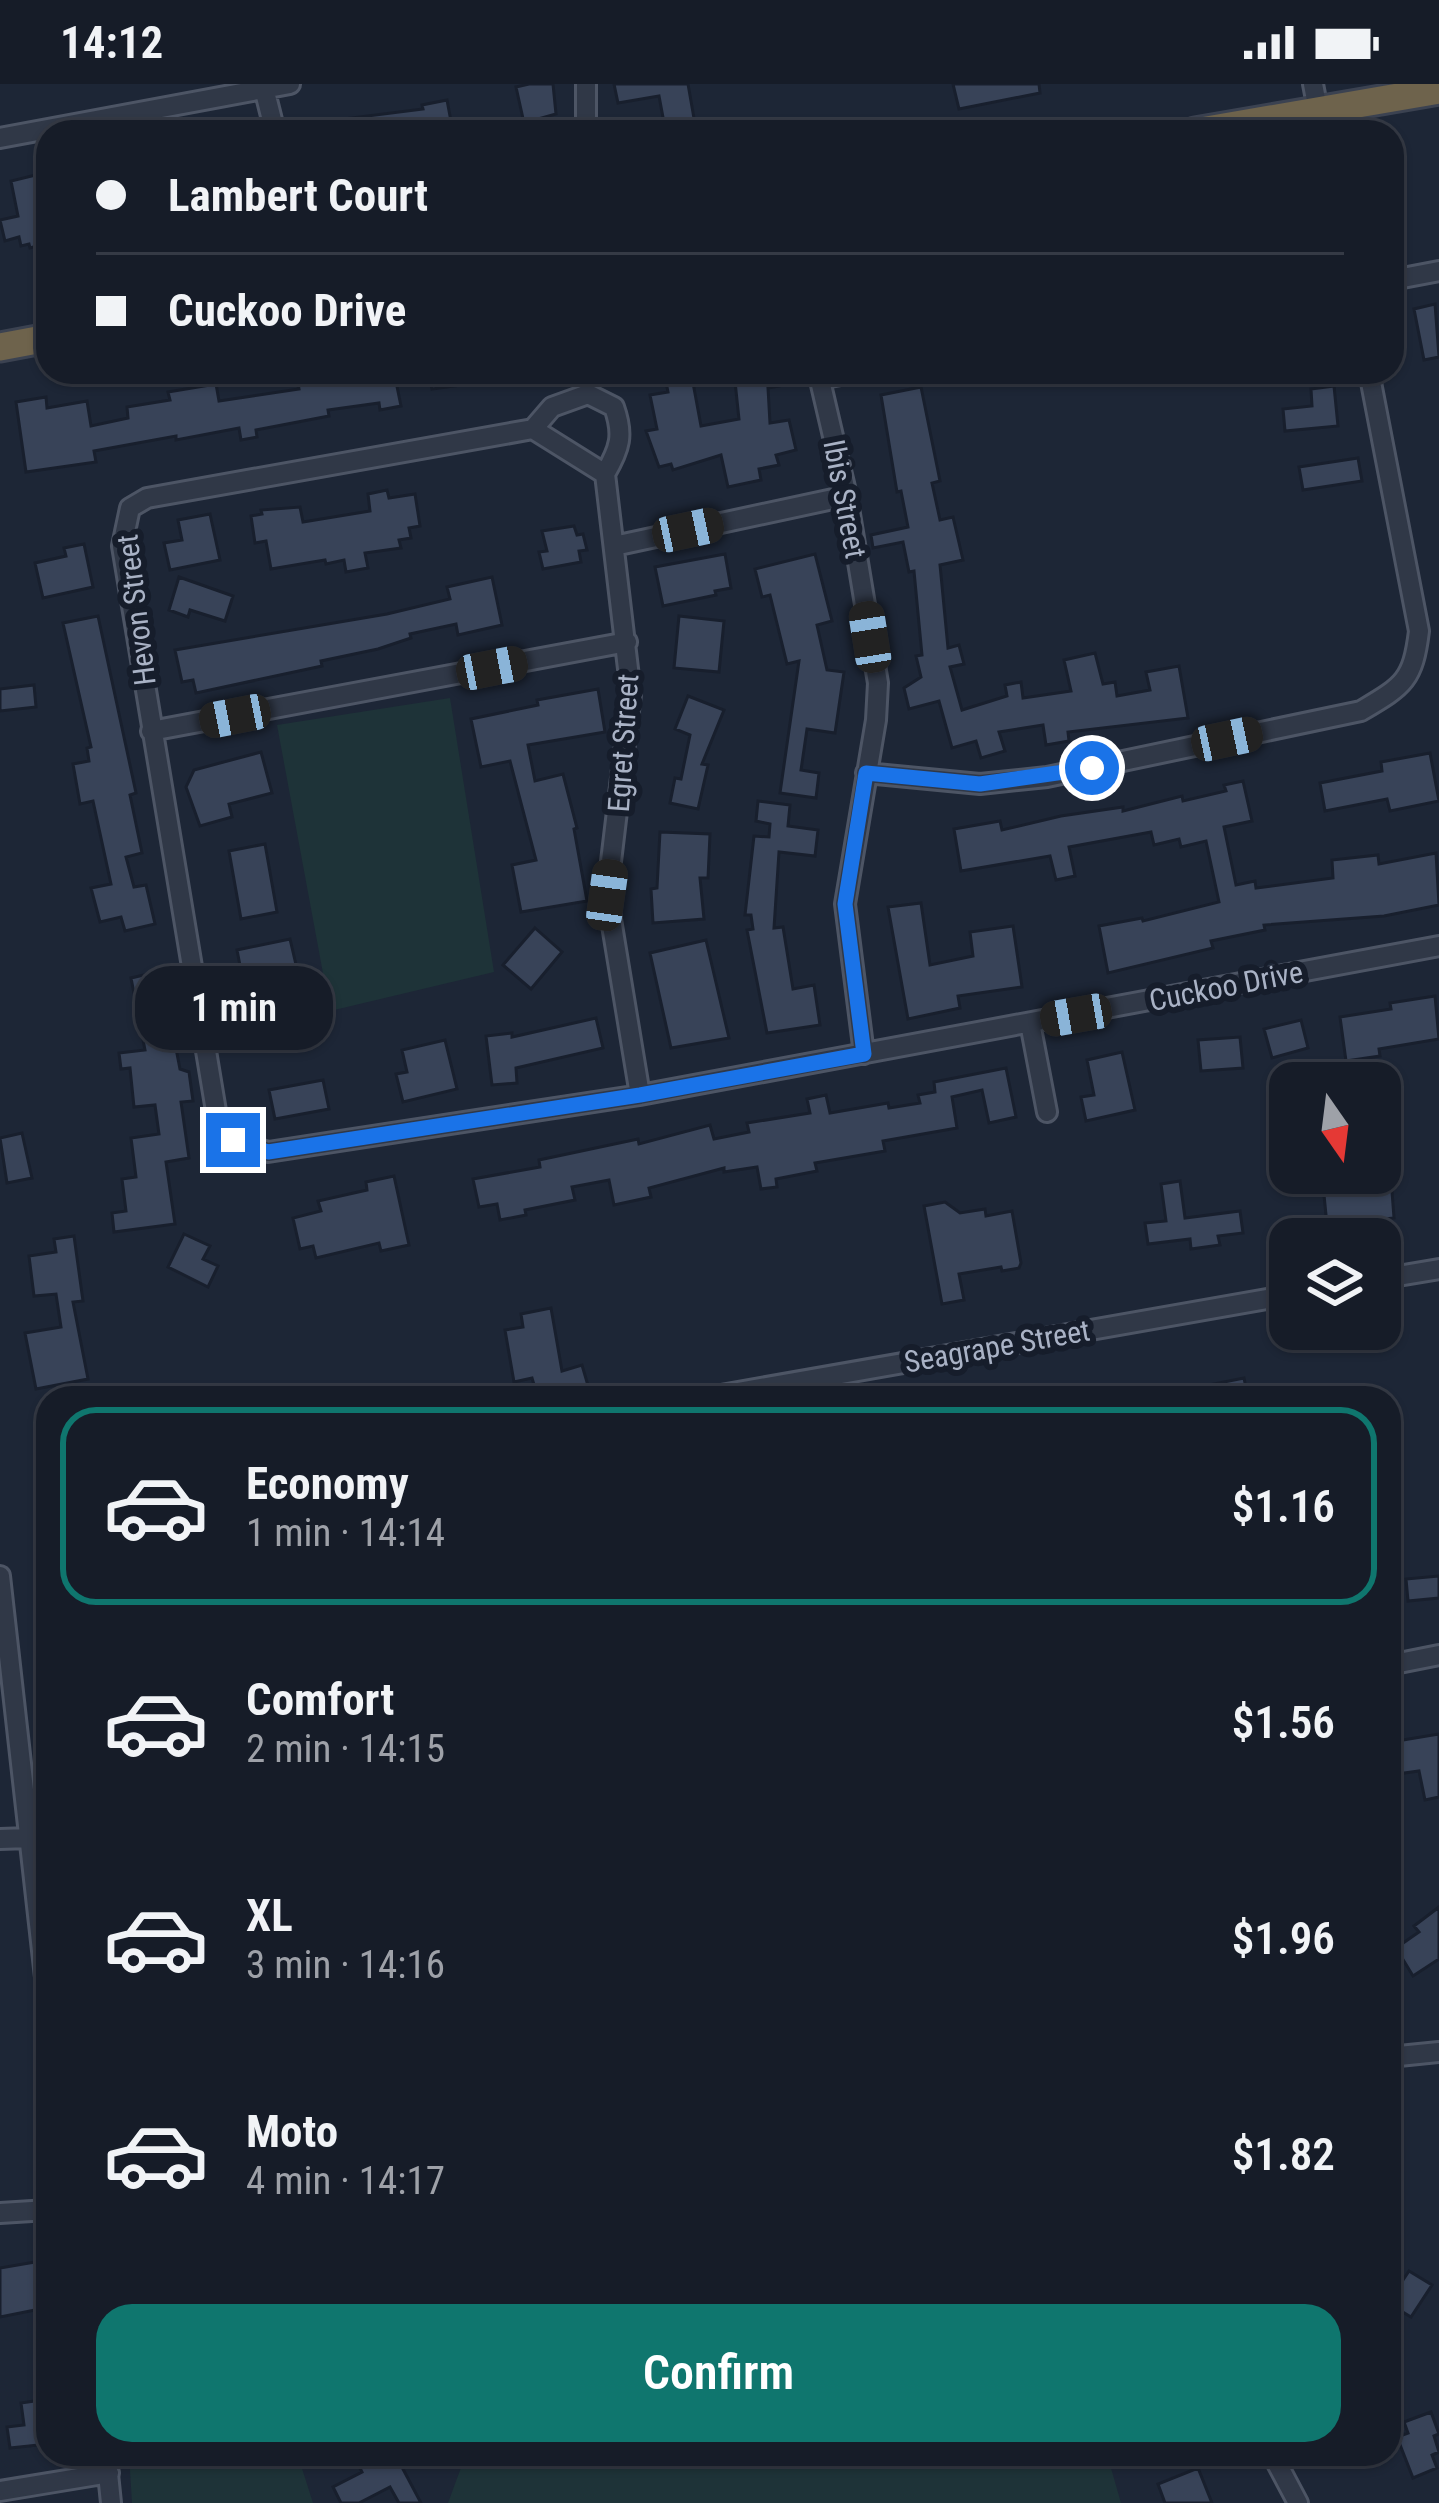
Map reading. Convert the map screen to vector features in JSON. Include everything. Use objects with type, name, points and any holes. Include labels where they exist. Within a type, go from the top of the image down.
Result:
[{"type":"highway","points":[[1236,120],[1316,97],[1439,90]]},
{"type":"highway","points":[[0,346],[36,340]]},
{"type":"street","points":[[91,120],[290,84]]},
{"type":"street","points":[[586,84],[586,120]]},
{"type":"street","points":[[264,86],[272,120]]},
{"type":"street","points":[[0,138],[36,131]]},
{"type":"street","points":[[1404,278],[1439,271]]},
{"type":"street","name":"Ibis Street","points":[[820,384],[847,496],[878,683],[845,904],[864,1054]]},
{"type":"street","points":[[866,773],[980,784],[1048,777],[1361,711],[1401,688],[1414,666],[1419,632],[1371,384]]},
{"type":"street","name":"Hevon Street","points":[[233,1140],[216,1111],[152,731],[122,546],[130,508],[147,499],[533,429],[552,407],[588,394],[614,407],[622,441],[604,474]]},
{"type":"street","points":[[533,429],[604,474]]},
{"type":"street","name":"Egret Street","points":[[604,474],[631,694],[607,895],[640,1095]]},
{"type":"street","points":[[614,546],[847,496]]},
{"type":"street","points":[[152,731],[628,642]]},
{"type":"street","name":"Cuckoo Drive","points":[[233,1140],[268,1152],[640,1095],[1439,946]]},
{"type":"street","points":[[1030,1023],[1047,1112]]},
{"type":"street","points":[[1401,1275],[1439,1269]]},
{"type":"street","name":"Seagrape Street","points":[[772,1386],[1269,1299]]},
{"type":"street","points":[[0,1576],[29,1838],[36,1860]]},
{"type":"street","points":[[1401,1663],[1439,1655]]},
{"type":"street","points":[[0,1839],[29,1838]]},
{"type":"street","points":[[1401,2056],[1439,2052]]},
{"type":"street","points":[[0,2213],[36,2211]]},
{"type":"street","points":[[0,2491],[96,2466]]},
{"type":"street","points":[[108,2466],[111,2503]]},
{"type":"street","points":[[1278,2466],[1298,2503]]},
{"type":"green space","points":[[450,698],[494,972],[330,1011],[277,725]]},
{"type":"green space","points":[[130,2466],[301,2466],[313,2503],[132,2503]]},
{"type":"green space","points":[[462,2466],[1110,2466],[1121,2503],[448,2503]]},
{"type":"building","points":[[553,84],[556,114],[523,120],[516,87]]},
{"type":"building","points":[[614,84],[688,84],[694,120],[664,120],[659,96],[618,103]]},
{"type":"building","points":[[953,84],[1039,84],[1040,93],[959,109]]},
{"type":"building","points":[[447,100],[451,120],[336,120],[423,109],[422,105]]},
{"type":"building","points":[[36,175],[36,246],[21,246],[19,237],[5,241],[0,220],[18,216],[11,181]]},
{"type":"building","points":[[1435,304],[1439,357],[1424,360],[1414,309]]},
{"type":"building","points":[[216,384],[219,401],[299,389],[298,384],[396,384],[401,406],[380,410],[379,403],[328,410],[329,416],[256,430],[257,437],[241,440],[239,428],[176,440],[176,436],[94,451],[96,462],[26,472],[16,402],[46,397],[47,408],[87,401],[91,426],[128,418],[127,407],[170,400],[168,392]]},
{"type":"building","points":[[431,384],[468,384],[432,389]]},
{"type":"building","points":[[666,384],[693,384],[701,426],[739,419],[735,384],[779,384],[768,388],[770,423],[789,420],[796,450],[776,455],[779,465],[759,469],[761,480],[728,487],[721,455],[673,470],[671,464],[659,467],[646,431],[657,429],[650,395],[668,392]]},
{"type":"building","points":[[1334,386],[1338,426],[1285,431],[1283,409],[1312,406],[1311,389]]},
{"type":"building","points":[[921,387],[940,481],[932,483],[940,520],[953,517],[963,560],[940,565],[948,648],[959,645],[964,664],[950,667],[962,710],[1007,696],[1005,685],[1021,682],[1023,698],[1071,691],[1064,660],[1095,653],[1103,684],[1115,682],[1117,696],[1150,690],[1146,672],[1179,666],[1188,718],[1068,732],[1069,741],[1046,745],[1043,725],[999,732],[1005,751],[981,758],[976,741],[952,748],[939,701],[909,709],[904,688],[921,677],[916,656],[922,655],[914,571],[909,572],[903,542],[873,548],[871,535],[908,527],[901,491],[897,492],[881,395]]},
{"type":"building","points":[[1358,458],[1362,481],[1303,490],[1299,467]]},
{"type":"building","points":[[387,490],[389,498],[415,494],[420,526],[409,528],[411,538],[399,540],[401,548],[365,553],[368,568],[346,572],[344,560],[326,564],[325,560],[271,569],[266,541],[255,543],[251,516],[262,514],[261,510],[300,507],[303,522],[370,511],[368,494]]},
{"type":"building","points":[[210,514],[220,560],[170,570],[164,543],[182,540],[178,520]]},
{"type":"building","points":[[574,526],[577,535],[583,534],[587,550],[579,551],[581,562],[543,569],[539,552],[547,551],[542,531]]},
{"type":"building","points":[[84,544],[93,587],[43,598],[35,563],[66,556],[64,548]]},
{"type":"building","points":[[725,554],[731,588],[663,606],[655,567]]},
{"type":"building","points":[[815,554],[832,621],[817,625],[827,670],[844,672],[835,733],[807,729],[801,770],[819,773],[816,798],[780,793],[799,661],[787,664],[770,595],[762,597],[755,569]]},
{"type":"building","points":[[179,577],[233,596],[225,621],[190,610],[188,617],[169,610]]},
{"type":"building","points":[[492,577],[502,625],[458,635],[456,624],[410,634],[411,638],[378,649],[321,661],[322,666],[196,693],[193,680],[182,682],[175,650],[387,614],[450,599],[447,587]]},
{"type":"building","points":[[98,616],[136,793],[130,795],[142,853],[126,857],[134,887],[146,885],[155,924],[125,931],[121,917],[100,922],[91,888],[111,884],[93,801],[80,804],[73,764],[89,761],[87,748],[91,747],[63,623]]},
{"type":"building","points":[[679,616],[724,621],[719,672],[674,668]]},
{"type":"building","points":[[34,685],[36,707],[0,711],[0,689]]},
{"type":"building","points":[[598,689],[605,732],[528,745],[535,781],[563,774],[577,828],[587,901],[521,912],[512,865],[536,860],[510,761],[481,767],[471,719]]},
{"type":"building","points":[[688,696],[724,710],[702,764],[708,765],[698,809],[670,803],[675,778],[681,779],[690,735],[675,729]]},
{"type":"building","points":[[261,752],[272,793],[229,804],[232,817],[200,826],[186,787],[194,770]]},
{"type":"building","points":[[1430,753],[1439,801],[1390,811],[1387,799],[1325,811],[1320,783],[1382,771],[1381,762]]},
{"type":"building","points":[[1243,781],[1252,821],[1224,827],[1236,885],[1255,881],[1256,888],[1333,878],[1332,860],[1378,855],[1379,864],[1436,853],[1439,905],[1384,916],[1264,925],[1265,930],[1211,941],[1213,948],[1108,973],[1099,926],[1143,921],[1219,902],[1206,841],[1181,847],[1179,839],[1154,845],[1151,832],[1069,847],[1075,876],[1056,880],[1050,856],[961,871],[954,829],[1000,821],[1002,830],[1061,816],[1123,807],[1123,811],[1226,791],[1224,785]]},
{"type":"building","points":[[758,801],[790,805],[788,826],[818,830],[815,856],[779,852],[774,928],[783,927],[793,989],[814,985],[820,1025],[767,1033],[747,930],[753,929],[751,915],[745,915],[754,836],[769,837],[770,824],[756,821]]},
{"type":"building","points":[[660,832],[710,834],[708,878],[700,878],[704,919],[653,923],[651,889],[657,888]]},
{"type":"building","points":[[265,844],[277,912],[241,919],[229,851]]},
{"type":"building","points":[[921,903],[930,965],[973,956],[970,932],[1013,926],[1022,987],[958,996],[960,1008],[908,1019],[888,907]]},
{"type":"building","points":[[535,928],[562,952],[531,989],[503,965]]},
{"type":"building","points":[[290,939],[297,969],[243,981],[237,950]]},
{"type":"building","points":[[706,940],[729,1038],[671,1048],[650,953]]},
{"type":"building","points":[[161,971],[180,1069],[189,1072],[193,1101],[181,1102],[189,1158],[166,1162],[175,1224],[114,1232],[112,1213],[126,1211],[122,1179],[136,1177],[131,1138],[159,1134],[155,1105],[134,1107],[130,1068],[121,1069],[119,1053],[145,1050],[131,978]]},
{"type":"building","points":[[1435,996],[1439,1039],[1379,1049],[1380,1056],[1346,1061],[1340,1017]]},
{"type":"building","points":[[596,1018],[603,1048],[516,1068],[517,1083],[492,1085],[486,1036],[512,1033],[512,1037]]},
{"type":"building","points":[[1301,1020],[1308,1048],[1272,1058],[1264,1029]]},
{"type":"building","points":[[1240,1037],[1243,1068],[1201,1071],[1198,1040]]},
{"type":"building","points":[[445,1040],[457,1089],[403,1102],[396,1074],[407,1072],[402,1050]]},
{"type":"building","points":[[1122,1052],[1135,1110],[1086,1121],[1081,1097],[1094,1095],[1087,1060]]},
{"type":"building","points":[[1006,1068],[1016,1117],[989,1123],[982,1090],[952,1097],[957,1128],[883,1141],[885,1151],[815,1163],[817,1171],[776,1179],[777,1187],[761,1189],[757,1167],[724,1172],[724,1168],[649,1188],[651,1197],[614,1205],[609,1180],[572,1187],[575,1200],[525,1210],[526,1215],[500,1220],[497,1204],[479,1207],[473,1179],[540,1167],[539,1160],[638,1139],[639,1144],[710,1125],[714,1139],[749,1132],[747,1123],[810,1113],[807,1099],[826,1095],[830,1113],[920,1103],[918,1095],[935,1092],[934,1082]]},
{"type":"building","points":[[323,1080],[329,1109],[275,1119],[269,1090]]},
{"type":"building","points":[[22,1133],[32,1178],[7,1183],[0,1138]]},
{"type":"building","points":[[394,1176],[409,1245],[381,1251],[379,1243],[316,1258],[313,1246],[300,1249],[293,1218],[321,1211],[318,1201],[367,1190],[366,1182]]},
{"type":"building","points":[[1180,1181],[1185,1218],[1240,1211],[1243,1233],[1218,1236],[1220,1245],[1191,1249],[1190,1239],[1148,1244],[1145,1223],[1166,1221],[1161,1184]]},
{"type":"building","points":[[1324,1194],[1392,1194],[1394,1218],[1326,1218]]},
{"type":"building","points":[[945,1202],[960,1213],[985,1209],[986,1216],[1012,1211],[1021,1263],[1019,1268],[959,1274],[964,1300],[942,1304],[924,1206]]},
{"type":"building","points":[[184,1234],[210,1246],[203,1259],[218,1266],[208,1287],[168,1267]]},
{"type":"building","points":[[74,1236],[83,1301],[73,1302],[88,1379],[36,1389],[25,1333],[61,1327],[56,1294],[34,1296],[29,1256],[56,1252],[54,1239]]},
{"type":"building","points":[[551,1308],[562,1371],[582,1365],[588,1386],[534,1386],[532,1378],[514,1382],[505,1330],[523,1327],[521,1314]]},
{"type":"building","points":[[1244,1378],[1246,1386],[1204,1386]]},
{"type":"building","points":[[1439,1576],[1439,1598],[1408,1601],[1406,1579]]},
{"type":"building","points":[[1439,1734],[1439,1797],[1425,1800],[1419,1771],[1401,1773],[1401,1740]]},
{"type":"building","points":[[1439,1907],[1439,1959],[1413,1976],[1401,1956],[1401,1945],[1419,1932],[1414,1926]]},
{"type":"building","points":[[35,2262],[36,2310],[0,2317],[0,2268]]},
{"type":"building","points":[[1409,2271],[1432,2285],[1411,2317],[1401,2311],[1401,2283]]},
{"type":"building","points":[[36,2401],[36,2445],[10,2448],[7,2427],[24,2425],[21,2403]]},
{"type":"building","points":[[1431,2412],[1439,2434],[1434,2436],[1439,2452],[1432,2455],[1437,2468],[1413,2478],[1401,2447],[1401,2436],[1408,2433],[1404,2422]]},
{"type":"building","points":[[359,2466],[401,2466],[421,2503],[399,2503],[390,2487],[359,2503],[341,2503],[333,2487],[362,2472]]},
{"type":"building","points":[[1198,2468],[1212,2503],[1165,2503],[1158,2484]]},
{"type":"route","points":[[233,1140],[268,1152],[640,1095],[864,1054],[845,904],[866,773],[980,784],[1092,768]]}]
